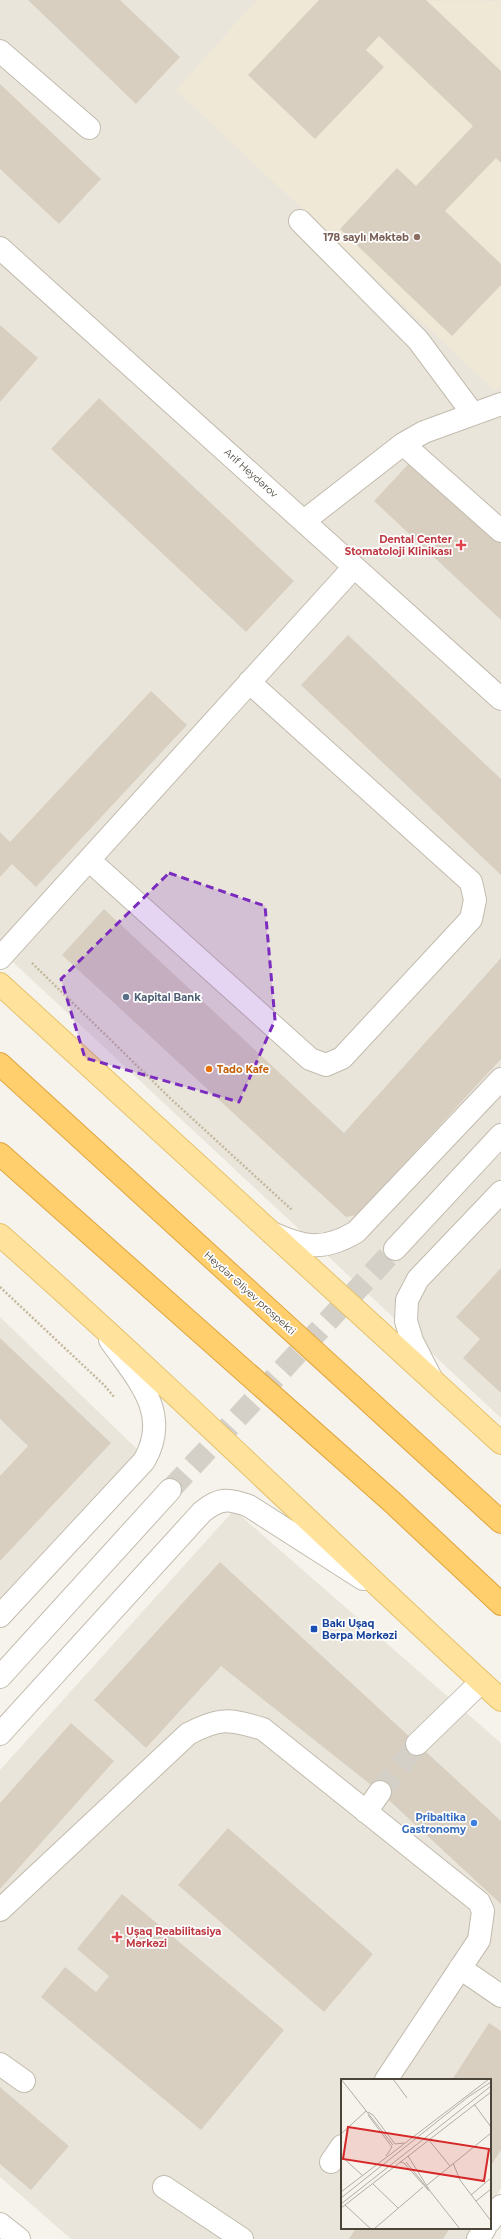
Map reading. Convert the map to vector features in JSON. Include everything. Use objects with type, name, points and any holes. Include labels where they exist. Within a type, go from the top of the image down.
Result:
[{"type":"highway","name":"Heydər Əliyev prospekti","points":[[0,1064],[501,1522]]},
{"type":"highway","points":[[0,1154],[391,1501],[501,1604]]},
{"type":"main road","points":[[0,984],[501,1443]]},
{"type":"main road","points":[[0,1235],[97,1321],[380,1590],[501,1700]]},
{"type":"street","points":[[0,51],[89,128]]},
{"type":"street","points":[[300,221],[418,340],[473,414]]},
{"type":"street","name":"Arif Heydərov","points":[[0,248],[501,699]]},
{"type":"street","points":[[304,521],[403,444],[424,432],[501,404]]},
{"type":"street","points":[[403,444],[501,531]]},
{"type":"street","points":[[4,945],[89,860],[354,567]]},
{"type":"street","points":[[89,860],[310,1059],[326,1065],[342,1058],[470,919],[475,900],[471,882],[249,682]]},
{"type":"street","points":[[268,1231],[293,1242],[307,1246],[329,1245],[356,1232],[501,1079]]},
{"type":"street","points":[[396,1249],[501,1135]]},
{"type":"street","points":[[431,1379],[412,1341],[406,1321],[407,1300],[418,1279],[501,1192]]},
{"type":"street","points":[[0,1616],[144,1461],[153,1443],[155,1423],[153,1411],[145,1391],[97,1321]]},
{"type":"street","points":[[0,1677],[170,1490]]},
{"type":"street","points":[[0,1734],[202,1512],[217,1502],[232,1499],[249,1506],[380,1590]]},
{"type":"street","points":[[418,1744],[481,1682]]},
{"type":"street","points":[[0,1910],[188,1734],[206,1724],[233,1720],[263,1729],[479,1902],[483,1911],[478,1940],[387,2079]]},
{"type":"street","points":[[366,1812],[380,1792]]},
{"type":"street","points":[[460,1968],[501,1996]]},
{"type":"street","points":[[0,2064],[24,2081]]},
{"type":"street","points":[[164,2187],[242,2239]]},
{"type":"street","points":[[491,2220],[501,2206]]},
{"type":"street","points":[[0,2224],[19,2239]]},
{"type":"street","points":[[491,2227],[501,2234]]},
{"type":"street","points":[[478,2239],[484,2229]]},
{"type":"path","points":[[4,945],[295,1212]]},
{"type":"path","points":[[0,1287],[104,1385]]},
{"type":"highlighted area","points":[[169,873],[265,906],[275,1020],[239,1102],[85,1058],[61,979]]},
{"type":"shaded area","points":[[0,0],[501,0],[501,1418],[0,950]]},
{"type":"shaded area","name":"178 saylı Məktəb","points":[[257,0],[501,1],[501,385],[495,391],[176,90]]},
{"type":"shaded area","points":[[0,1317],[138,1450],[0,1598]]},
{"type":"shaded area","points":[[234,1510],[501,1743],[501,2188],[491,2203],[491,2079],[341,2079],[341,2229],[474,2229],[468,2239],[71,2239],[0,2177],[0,1770]]},
{"type":"building","points":[[28,0],[120,0],[180,57],[136,104]]},
{"type":"building","points":[[319,0],[426,0],[501,71],[501,163],[496,158],[445,211],[501,264],[501,285],[452,336],[340,229],[397,168],[416,186],[473,126],[379,36],[366,50],[384,67],[315,139],[248,75]]},
{"type":"building","points":[[0,84],[101,179],[59,224],[0,169]]},
{"type":"building","points":[[0,325],[38,358],[0,402]]},
{"type":"building","points":[[99,398],[294,581],[246,632],[51,449]]},
{"type":"building","points":[[414,458],[501,539],[501,620],[374,501]]},
{"type":"building","points":[[348,635],[501,779],[501,875],[301,685]]},
{"type":"building","points":[[151,691],[187,725],[36,887],[12,864],[0,877],[0,832],[10,842]]},
{"type":"building","points":[[104,909],[344,1133],[501,958],[501,1059],[357,1215],[346,1217],[62,955]]},
{"type":"building","points":[[501,1268],[501,1393],[463,1358],[480,1339],[456,1317]]},
{"type":"building","points":[[0,1338],[111,1443],[0,1561],[0,1476],[28,1446],[0,1419]]},
{"type":"building","points":[[220,1562],[501,1821],[501,1904],[380,1792],[221,1666],[146,1748],[94,1700]]},
{"type":"building","points":[[71,1723],[114,1761],[0,1889],[0,1803]]},
{"type":"building","points":[[228,1828],[373,1954],[324,2012],[178,1885]]},
{"type":"building","name":"Uşaq Reabilitasiya Mərkəzi","points":[[122,1894],[284,2030],[201,2130],[41,1997],[65,1967],[96,1992],[109,1976],[77,1949]]},
{"type":"building","points":[[489,2023],[501,2031],[501,2150],[491,2165],[491,2079],[453,2079]]},
{"type":"building","points":[[0,2087],[69,2146],[31,2190],[0,2164]]},
{"type":"building","points":[[355,2229],[449,2229],[443,2239],[349,2239]]},
{"type":"tunnel","points":[[170,1490],[395,1249]]},
{"type":"tunnel","points":[[380,1792],[417,1744]]},
{"type":"place","name":"178 saylı Məktəb","points":[[417,237]]},
{"type":"place","name":"Dental Center Stomatoloji Klinikası","points":[[461,545]]},
{"type":"place","name":"Kapital Bank","points":[[126,997]]},
{"type":"place","name":"Tado Kafe","points":[[209,1069]]},
{"type":"place","name":"Bakı Uşaq Bərpa Mərkəzi","points":[[314,1629]]},
{"type":"place","name":"Pribaltika Gastronomy","points":[[474,1823]]},
{"type":"place","name":"Uşaq Reabilitasiya Mərkəzi","points":[[117,1937]]}]
